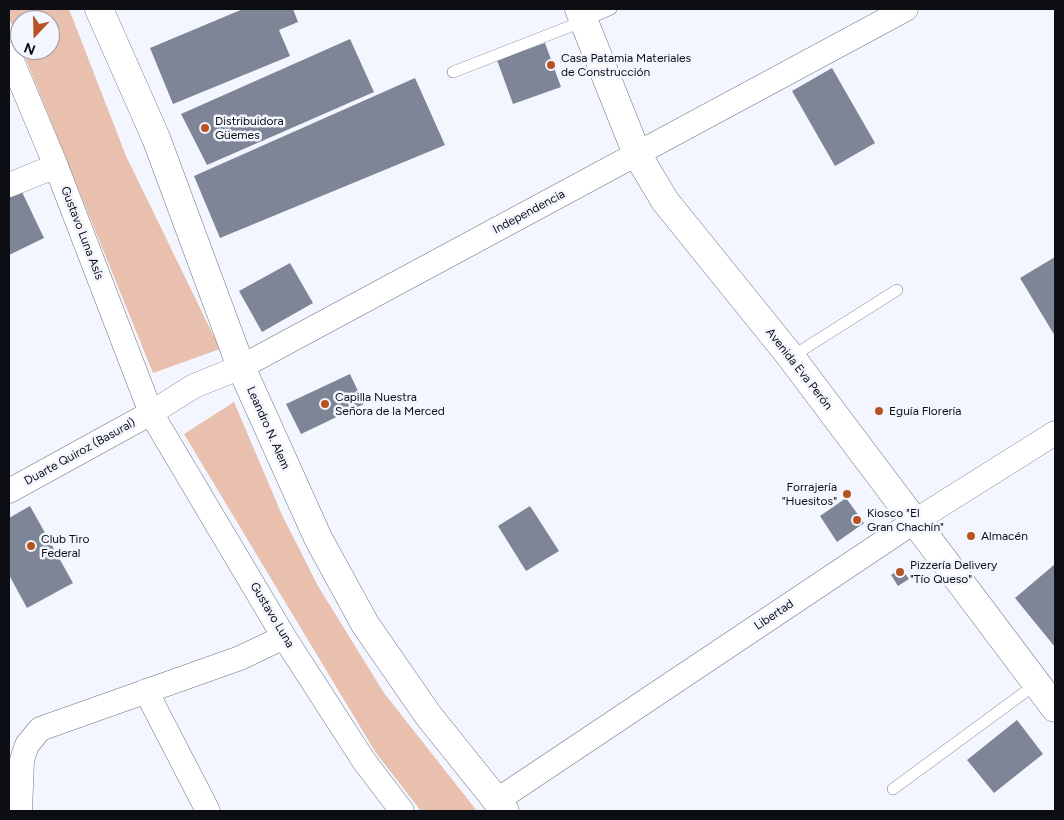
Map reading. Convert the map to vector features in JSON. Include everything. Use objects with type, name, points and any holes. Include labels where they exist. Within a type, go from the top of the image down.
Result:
[{"type":"street","name":"Leandro N. Alem","points":[[99,9],[156,138],[241,367],[318,538],[365,624],[428,714],[501,806]]},
{"type":"street","name":"Independencia","points":[[151,413],[194,386],[241,367],[906,9]]},
{"type":"street","name":"Avenida Eva Perón","points":[[582,15],[636,154],[665,201],[790,357],[1055,708]]},
{"type":"street","name":"Gustavo Luna Asís","points":[[9,54],[56,166],[151,413]]},
{"type":"street","points":[[9,185],[56,166]]},
{"type":"street","name":"Duarte Quiroz (Basural)","points":[[9,491],[151,413]]},
{"type":"street","name":"Gustavo Luna","points":[[151,413],[284,637],[364,762],[402,811]]},
{"type":"street","name":"Libertad","points":[[501,806],[915,521],[1055,433]]},
{"type":"street","points":[[20,811],[22,760],[27,745],[40,729],[240,658],[284,637]]},
{"type":"street","points":[[146,691],[208,811]]},
{"type":"lane","points":[[453,72],[582,15],[611,9]]},
{"type":"lane","points":[[790,357],[897,290]]},
{"type":"lane","points":[[893,789],[1036,684]]},
{"type":"shaded area","points":[[9,9],[69,9],[126,156],[220,349],[153,373],[26,60],[60,60],[60,10],[10,10],[10,21]]},
{"type":"shaded area","points":[[234,402],[282,515],[318,586],[384,693],[477,811],[421,811],[376,753],[184,434]]},
{"type":"building","points":[[243,9],[293,9],[298,22],[279,30],[290,56],[173,104],[150,48]]},
{"type":"building","points":[[350,39],[374,92],[207,165],[181,114]]},
{"type":"building","points":[[545,43],[561,87],[513,104],[497,60]]},
{"type":"building","points":[[832,68],[875,143],[835,166],[792,91]]},
{"type":"building","points":[[415,78],[445,145],[220,238],[194,176]]},
{"type":"building","points":[[22,192],[44,238],[9,255],[9,198]]},
{"type":"building","points":[[1055,257],[1055,336],[1020,278]]},
{"type":"building","points":[[290,263],[313,303],[262,332],[239,291]]},
{"type":"building","name":"Capilla Nuestra Señora de la Merced","points":[[350,374],[364,404],[301,434],[286,404]]},
{"type":"building","points":[[846,498],[864,523],[837,542],[820,516]]},
{"type":"building","name":"Club Tiro Federal","points":[[30,506],[73,583],[27,608],[9,575],[9,518]]},
{"type":"building","points":[[530,506],[559,551],[526,571],[498,526]]},
{"type":"building","points":[[1055,564],[1055,647],[1015,598]]},
{"type":"building","points":[[901,568],[909,579],[898,586],[891,575]]},
{"type":"building","points":[[1017,720],[1043,754],[994,793],[967,760]]},
{"type":"place","name":"Casa Patamia Materiales de Construcción","points":[[551,65]]},
{"type":"place","name":"Distribuidora Güemes","points":[[205,128]]},
{"type":"place","name":"Capilla Nuestra Señora de la Merced","points":[[325,404]]},
{"type":"place","name":"Eguía Florería","points":[[879,411]]},
{"type":"place","name":"Forrajería \"Huesitos\"","points":[[847,494]]},
{"type":"place","name":"Kiosco \"El Gran Chachín\"","points":[[857,520]]},
{"type":"place","name":"Almacén","points":[[971,536]]},
{"type":"place","name":"Club Tiro Federal","points":[[31,546]]},
{"type":"place","name":"Pizzería Delivery \"Tío Queso\"","points":[[900,572]]}]
